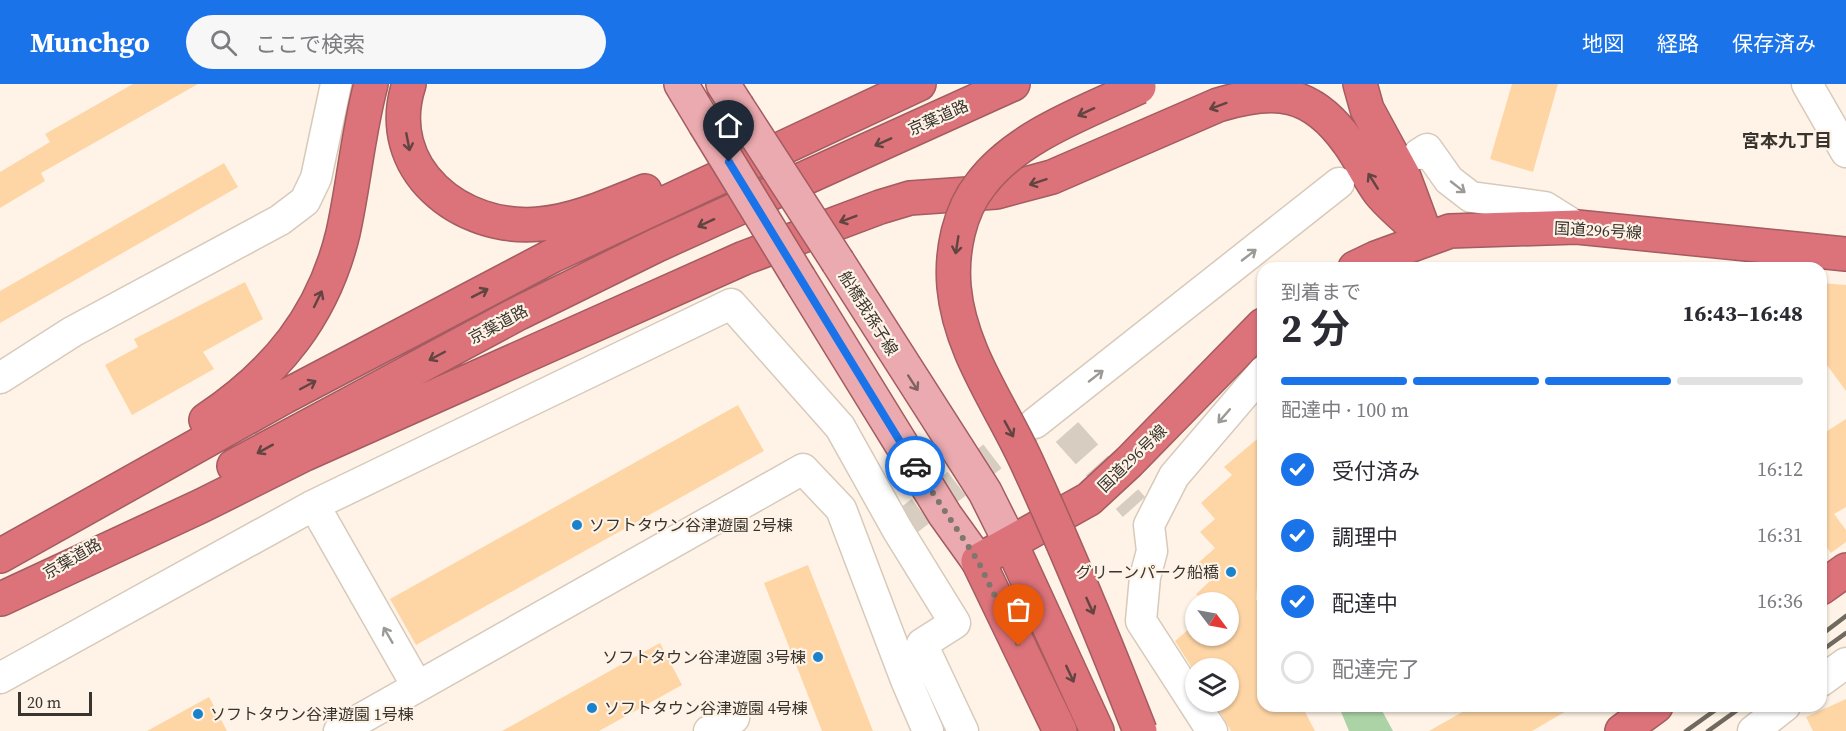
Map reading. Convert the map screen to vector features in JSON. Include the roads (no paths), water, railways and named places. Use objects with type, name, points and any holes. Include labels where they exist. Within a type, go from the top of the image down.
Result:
[{"type":"highway","points":[[41,532],[230,404],[259,381],[287,349],[309,316],[330,275],[343,234],[371,84]]},
{"type":"highway","points":[[410,84],[405,120],[408,147],[420,174],[438,195],[460,209],[484,220],[512,225],[541,224],[572,218],[914,84]]},
{"type":"highway","points":[[0,556],[304,387],[552,256],[919,84]]},
{"type":"highway","name":"京葉道路","points":[[1,599],[323,416],[519,313],[657,245],[1013,84]]},
{"type":"highway","points":[[1360,84],[1367,109],[1404,177],[1427,238]]},
{"type":"highway","points":[[1140,731],[1102,634],[1028,464],[994,402],[972,350],[961,320],[954,287],[955,252],[961,219],[980,184],[1001,162],[1033,140],[1142,86]]},
{"type":"highway","points":[[1,599],[201,506],[305,454],[754,254],[910,198],[996,192],[1043,180],[1218,105],[1245,97],[1269,93],[1292,97],[1313,107],[1347,140],[1380,193],[1427,238]]},
{"type":"highway","name":"国道296号線","points":[[1368,262],[1450,231],[1577,227],[1846,254]]},
{"type":"highway","name":"国道296号線","points":[[978,561],[1089,499],[1129,462],[1257,331]]},
{"type":"highway","points":[[1011,544],[1097,731]]},
{"type":"highway","points":[[978,561],[1060,731]]},
{"type":"highway","points":[[1827,584],[1846,570]]},
{"type":"highway","points":[[1622,731],[1648,712]]},
{"type":"main road","points":[[681,84],[945,515],[978,561]]},
{"type":"main road","name":"船橋我孫子線","points":[[730,95],[985,492],[1011,544]]},
{"type":"street","points":[[0,378],[72,332],[280,220],[305,201],[316,178],[336,84]]},
{"type":"street","points":[[1807,84],[1846,153]]},
{"type":"street","points":[[1419,154],[1427,149],[1449,180],[1471,197],[1545,207],[1577,227]]},
{"type":"street","points":[[1051,422],[1339,183]]},
{"type":"street","points":[[0,678],[314,505],[731,304],[840,427],[897,529],[955,622],[922,644],[963,731]]},
{"type":"street","points":[[1212,731],[1141,621],[1145,577],[1152,550],[1141,516],[1257,379]]},
{"type":"street","points":[[339,731],[803,469],[841,509],[906,680],[928,731]]},
{"type":"street","points":[[314,505],[417,686]]},
{"type":"street","points":[[1827,677],[1846,663]]},
{"type":"street","points":[[1753,731],[1777,712]]},
{"type":"tunnel","points":[[897,529],[1035,424]]},
{"type":"tunnel","points":[[1067,432],[1134,507]]},
{"type":"railway","points":[[1827,630],[1846,616]]},
{"type":"railway","points":[[1827,647],[1846,633]]},
{"type":"railway","points":[[1686,731],[1713,712]]},
{"type":"railway","points":[[1708,731],[1735,712]]},
{"type":"place","name":"ソフトタウン谷津遊園 2号棟","points":[[577,525]]},
{"type":"place","name":"グリーンパーク船橋","points":[[1231,572]]},
{"type":"place","name":"ソフトタウン谷津遊園 3号棟","points":[[818,657]]},
{"type":"place","name":"ソフトタウン谷津遊園 4号棟","points":[[592,708]]},
{"type":"place","name":"ソフトタウン谷津遊園 1号棟","points":[[198,714]]},
{"type":"district","name":"宮本九丁目","points":[[1787,141]]}]
